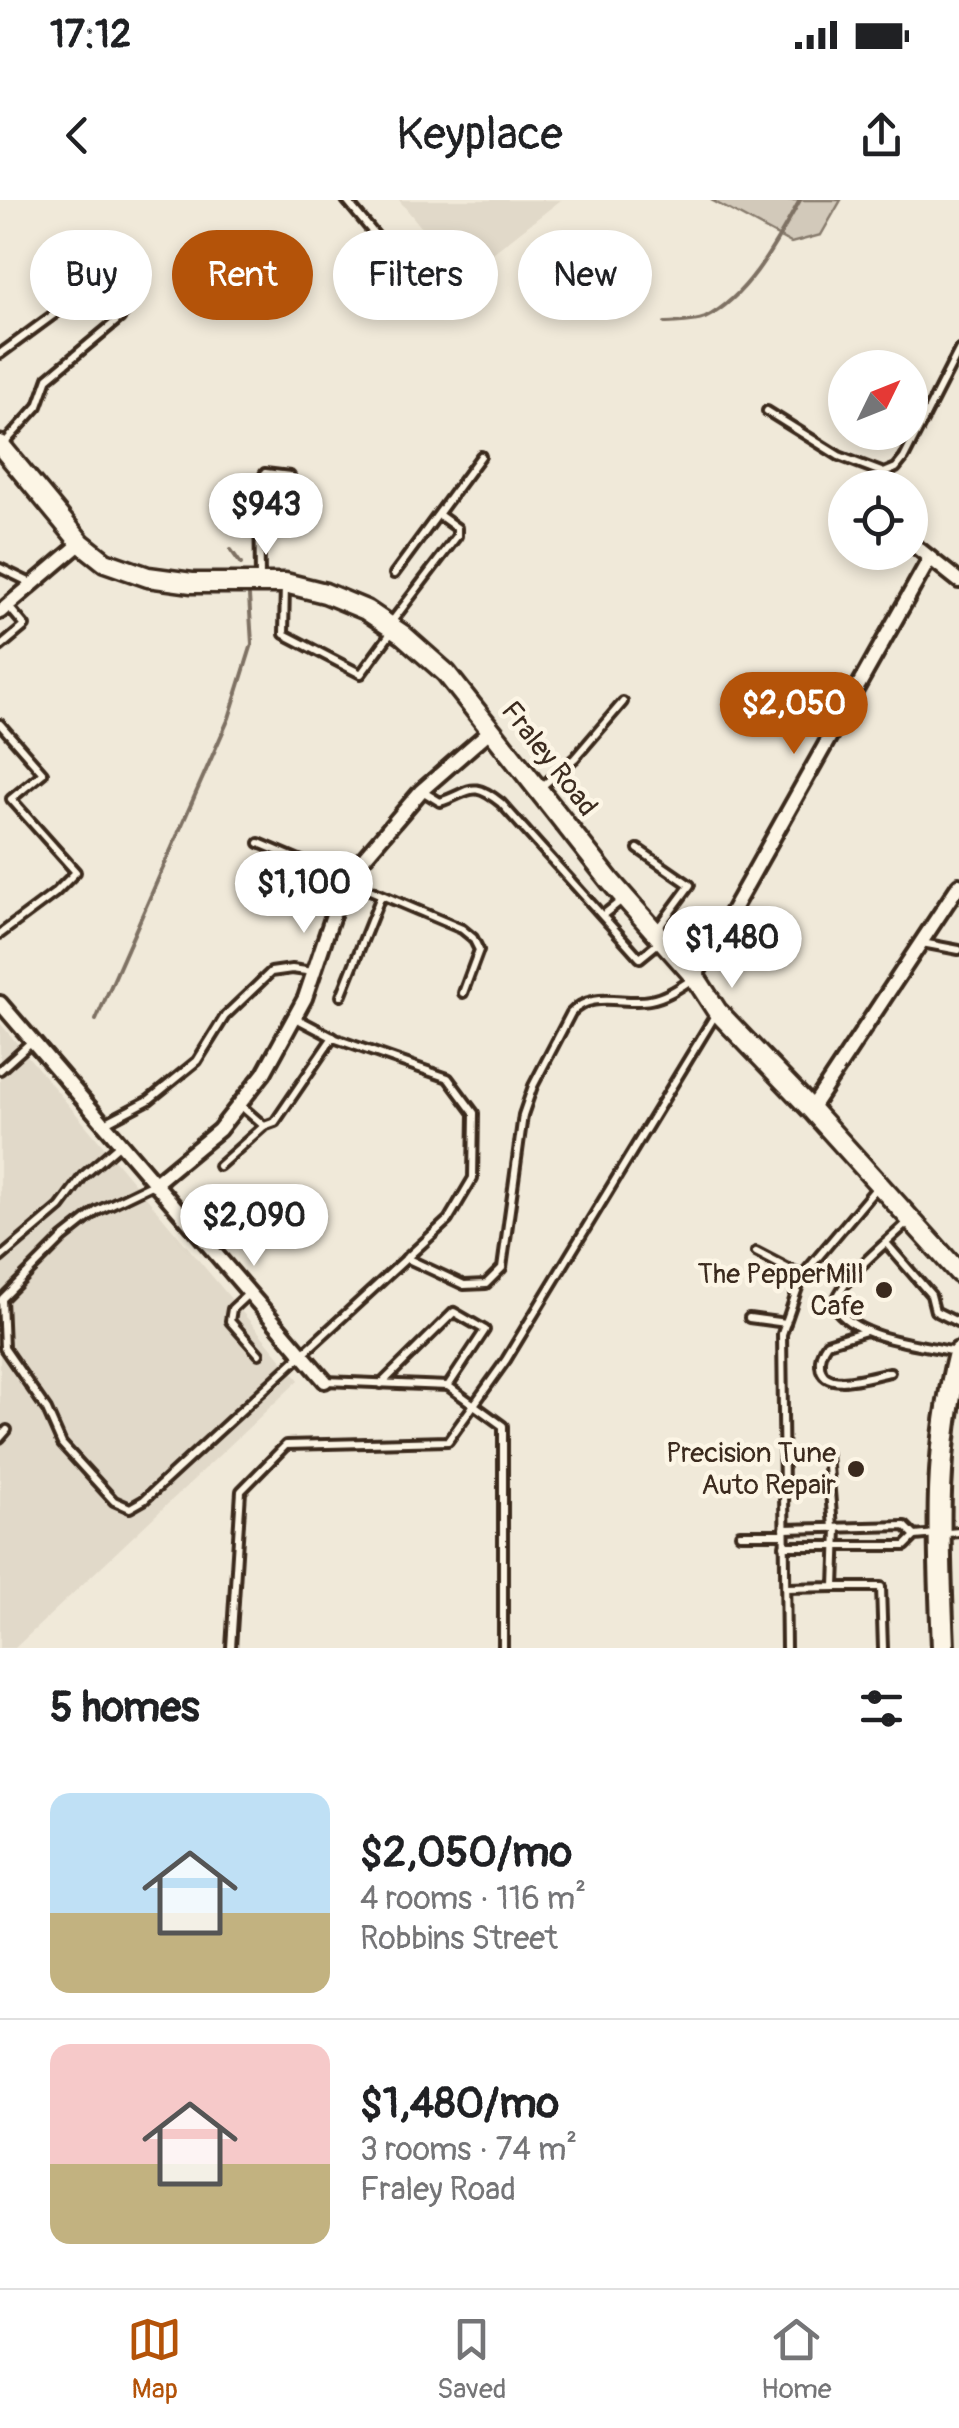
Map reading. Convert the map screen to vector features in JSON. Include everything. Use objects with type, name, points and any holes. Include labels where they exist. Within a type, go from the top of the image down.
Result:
[{"type":"main road","points":[[943,1648],[949,1533],[941,1443],[959,1353]]},
{"type":"street","name":"Fraley Road","points":[[1,446],[81,542],[105,562],[148,578],[192,583],[285,583],[325,592],[366,610],[392,627],[446,672],[624,898],[695,977],[718,1011],[959,1274]]},
{"type":"street","points":[[4,609],[81,542]]},
{"type":"street","points":[[695,977],[930,558],[959,580]]},
{"type":"street","points":[[154,1184],[219,1130],[264,1073],[296,1018],[336,906],[362,860],[421,790],[492,729]]},
{"type":"street","points":[[811,1109],[959,885]]},
{"type":"street","points":[[0,1004],[324,1381]]},
{"type":"lane","points":[[346,200],[371,230]]},
{"type":"lane","points":[[0,354],[106,276],[115,278],[124,292],[127,308],[120,318],[48,378],[38,406],[1,446]]},
{"type":"lane","points":[[767,411],[840,456],[884,473],[896,468],[904,458],[959,350]]},
{"type":"lane","points":[[394,574],[481,456]]},
{"type":"lane","points":[[260,582],[259,485],[265,474],[290,476]]},
{"type":"lane","points":[[285,583],[284,634],[361,674],[457,536],[457,528],[439,515]]},
{"type":"lane","points":[[0,568],[34,584]]},
{"type":"lane","points":[[0,647],[25,626],[4,609]]},
{"type":"lane","points":[[538,789],[576,758],[623,702]]},
{"type":"lane","points":[[0,724],[43,772],[11,799],[76,872],[0,934]]},
{"type":"lane","points":[[421,790],[440,802],[465,790],[487,791],[640,958],[659,936],[690,885],[638,850]]},
{"type":"lane","points":[[259,844],[462,929],[473,938],[478,957],[464,993]]},
{"type":"lane","points":[[341,996],[381,896]]},
{"type":"lane","points":[[603,915],[624,898]]},
{"type":"lane","points":[[921,943],[959,950]]},
{"type":"lane","points":[[103,1124],[149,1100],[197,1061],[225,1016],[272,972],[314,972]]},
{"type":"lane","points":[[406,1258],[464,1284],[486,1284],[502,1268],[523,1115],[532,1086],[571,1013],[576,1006],[603,998],[648,1001],[695,977]]},
{"type":"lane","points":[[231,1648],[241,1491],[286,1445],[448,1440],[506,1360],[718,1011]]},
{"type":"lane","points":[[154,1184],[98,1211],[63,1238],[2,1299],[4,1348],[47,1410],[62,1444],[114,1501],[130,1508],[241,1414],[448,1220],[473,1178],[474,1113],[448,1078],[333,1037],[296,1018]]},
{"type":"lane","points":[[219,1166],[264,1126],[275,1122],[333,1037]]},
{"type":"lane","points":[[0,1070],[32,1041]]},
{"type":"lane","points":[[239,1104],[264,1126]]},
{"type":"lane","points":[[0,1258],[60,1207],[83,1176],[120,1144]]},
{"type":"lane","points":[[786,1648],[782,1334],[802,1276],[879,1185]]},
{"type":"lane","points":[[910,1220],[836,1297],[834,1306],[841,1317],[868,1331],[959,1353]]},
{"type":"lane","points":[[886,1244],[931,1295],[935,1310],[959,1322]]},
{"type":"lane","points":[[756,1252],[802,1276]]},
{"type":"lane","points":[[248,1294],[232,1308],[230,1321],[258,1354]]},
{"type":"lane","points":[[380,1385],[454,1312],[485,1330],[448,1386]]},
{"type":"lane","points":[[748,1318],[786,1323]]},
{"type":"lane","points":[[868,1331],[827,1342],[821,1372],[825,1379],[835,1382],[890,1372]]},
{"type":"lane","points":[[324,1381],[448,1386],[503,1426],[503,1648]]},
{"type":"lane","points":[[0,1438],[8,1430]]},
{"type":"lane","points":[[828,1454],[837,1546],[834,1587]]},
{"type":"lane","points":[[740,1534],[905,1526],[915,1536]]},
{"type":"lane","points":[[784,1546],[905,1546],[915,1536],[949,1533]]},
{"type":"lane","points":[[785,1588],[881,1587],[883,1648]]},
{"type":"shaded area","points":[[399,200],[561,200],[498,249],[498,230],[424,230]]},
{"type":"shaded area","points":[[711,200],[841,200],[821,235],[791,243]]},
{"type":"shaded area","points":[[0,1023],[299,1380],[15,1648],[0,1648]]},
{"type":"waterway","points":[[665,323],[705,318],[735,296],[760,266],[800,200]]},
{"type":"waterway","points":[[231,550],[241,564]]},
{"type":"waterway","points":[[96,1020],[229,718],[252,644],[249,596]]},
{"type":"place","name":"The PepperMill Cafe","points":[[884,1290]]},
{"type":"place","name":"Precision Tune Auto Repair","points":[[856,1469]]}]
